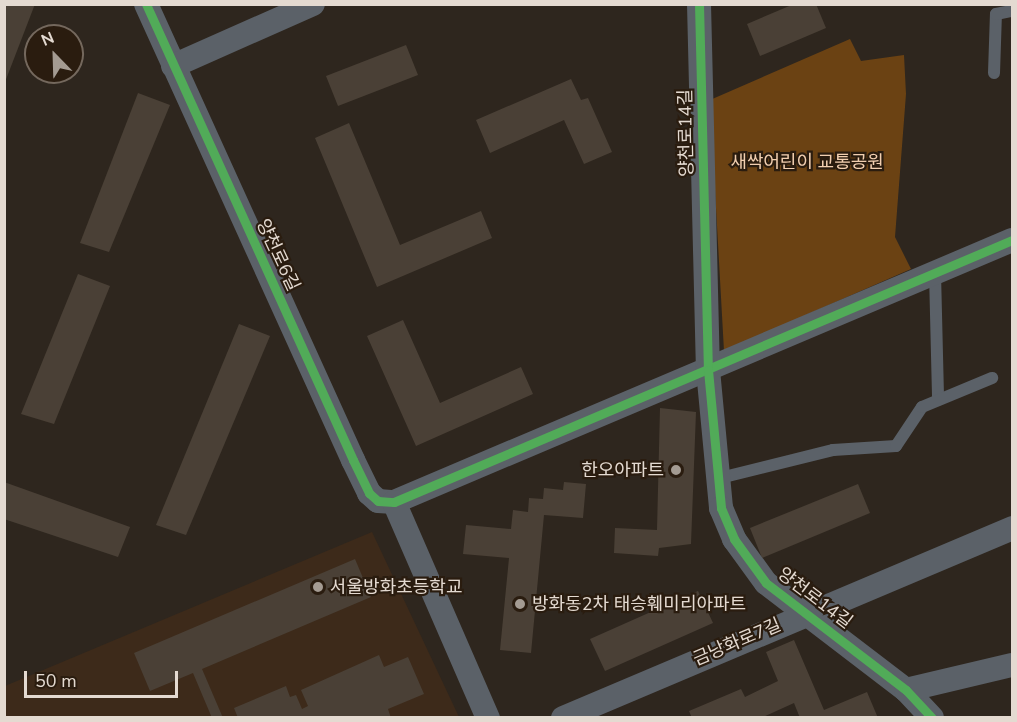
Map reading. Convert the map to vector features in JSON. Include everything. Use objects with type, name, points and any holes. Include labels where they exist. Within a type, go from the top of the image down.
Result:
[{"type":"street","name":"양천로6길","points":[[146,4],[369,493],[378,501],[394,502]]},
{"type":"street","points":[[173,66],[313,4]]},
{"type":"street","name":"양천로14길","points":[[699,4],[708,370],[716,479],[721,508],[734,539],[766,583],[808,612],[906,690],[932,717]]},
{"type":"street","points":[[488,717],[394,502],[1012,240]]},
{"type":"street","name":"금낭화로7길","points":[[563,717],[1012,528]]},
{"type":"street","points":[[906,690],[1012,665]]},
{"type":"lane","points":[[994,74],[996,14],[1012,11]]},
{"type":"lane","points":[[934,273],[938,400]]},
{"type":"lane","points":[[716,479],[833,450],[896,446],[922,407],[992,378]]},
{"type":"shaded area","name":"서울방화초등학교","points":[[372,532],[459,717],[5,718],[5,686]]},
{"type":"green space","name":"새싹어린이 교통공원","points":[[850,39],[861,61],[904,55],[906,94],[895,237],[911,269],[724,351],[710,100]]},
{"type":"building","points":[[4,4],[35,4],[27,24],[24,24],[24,33],[4,82]]},
{"type":"building","points":[[794,4],[816,4],[826,28],[760,56],[747,24]]},
{"type":"building","points":[[406,45],[418,75],[338,106],[326,76]]},
{"type":"building","points":[[571,79],[581,100],[588,98],[612,152],[584,164],[564,120],[490,153],[476,120]]},
{"type":"building","points":[[138,93],[170,105],[109,252],[80,243]]},
{"type":"building","points":[[349,123],[400,245],[481,211],[492,238],[377,287],[315,138]]},
{"type":"building","points":[[78,274],[110,286],[54,424],[21,414]]},
{"type":"building","points":[[403,320],[440,403],[521,367],[533,394],[416,446],[367,336]]},
{"type":"building","points":[[239,324],[270,336],[186,535],[156,525]]},
{"type":"building","name":"한오아파트","points":[[660,408],[696,412],[691,544],[659,548],[658,556],[614,553],[615,528],[657,530]]},
{"type":"building","points":[[4,482],[130,527],[118,557],[4,519]]},
{"type":"building","name":"방화동2차 태승훼미리아파트","points":[[564,482],[586,484],[583,518],[544,515],[531,653],[500,650],[509,558],[463,554],[466,525],[511,529],[513,510],[528,512],[529,498],[543,499],[544,488],[563,490]]},
{"type":"building","points":[[858,484],[870,513],[762,558],[750,528]]},
{"type":"building","points":[[355,559],[371,597],[202,669],[223,718],[212,718],[193,673],[150,691],[134,653]]},
{"type":"building","points":[[698,591],[713,623],[605,671],[590,639]]},
{"type":"building","points":[[794,640],[824,710],[867,692],[878,718],[800,718],[794,703],[761,718],[692,718],[689,711],[741,689],[745,697],[778,681],[766,652]]},
{"type":"building","points":[[379,655],[384,667],[408,657],[424,694],[388,709],[391,718],[238,718],[234,708],[286,686],[290,697],[296,695],[302,709],[308,706],[301,690]]},
{"type":"cycle path","points":[[146,4],[353,460],[369,493],[378,501],[394,502],[1012,240]]},
{"type":"cycle path","points":[[699,4],[708,370],[721,508],[734,539],[766,583],[906,690],[932,718]]},
{"type":"place","name":"한오아파트","points":[[676,470]]},
{"type":"place","name":"서울방화초등학교","points":[[318,587]]},
{"type":"place","name":"방화동2차 태승훼미리아파트","points":[[520,604]]}]
